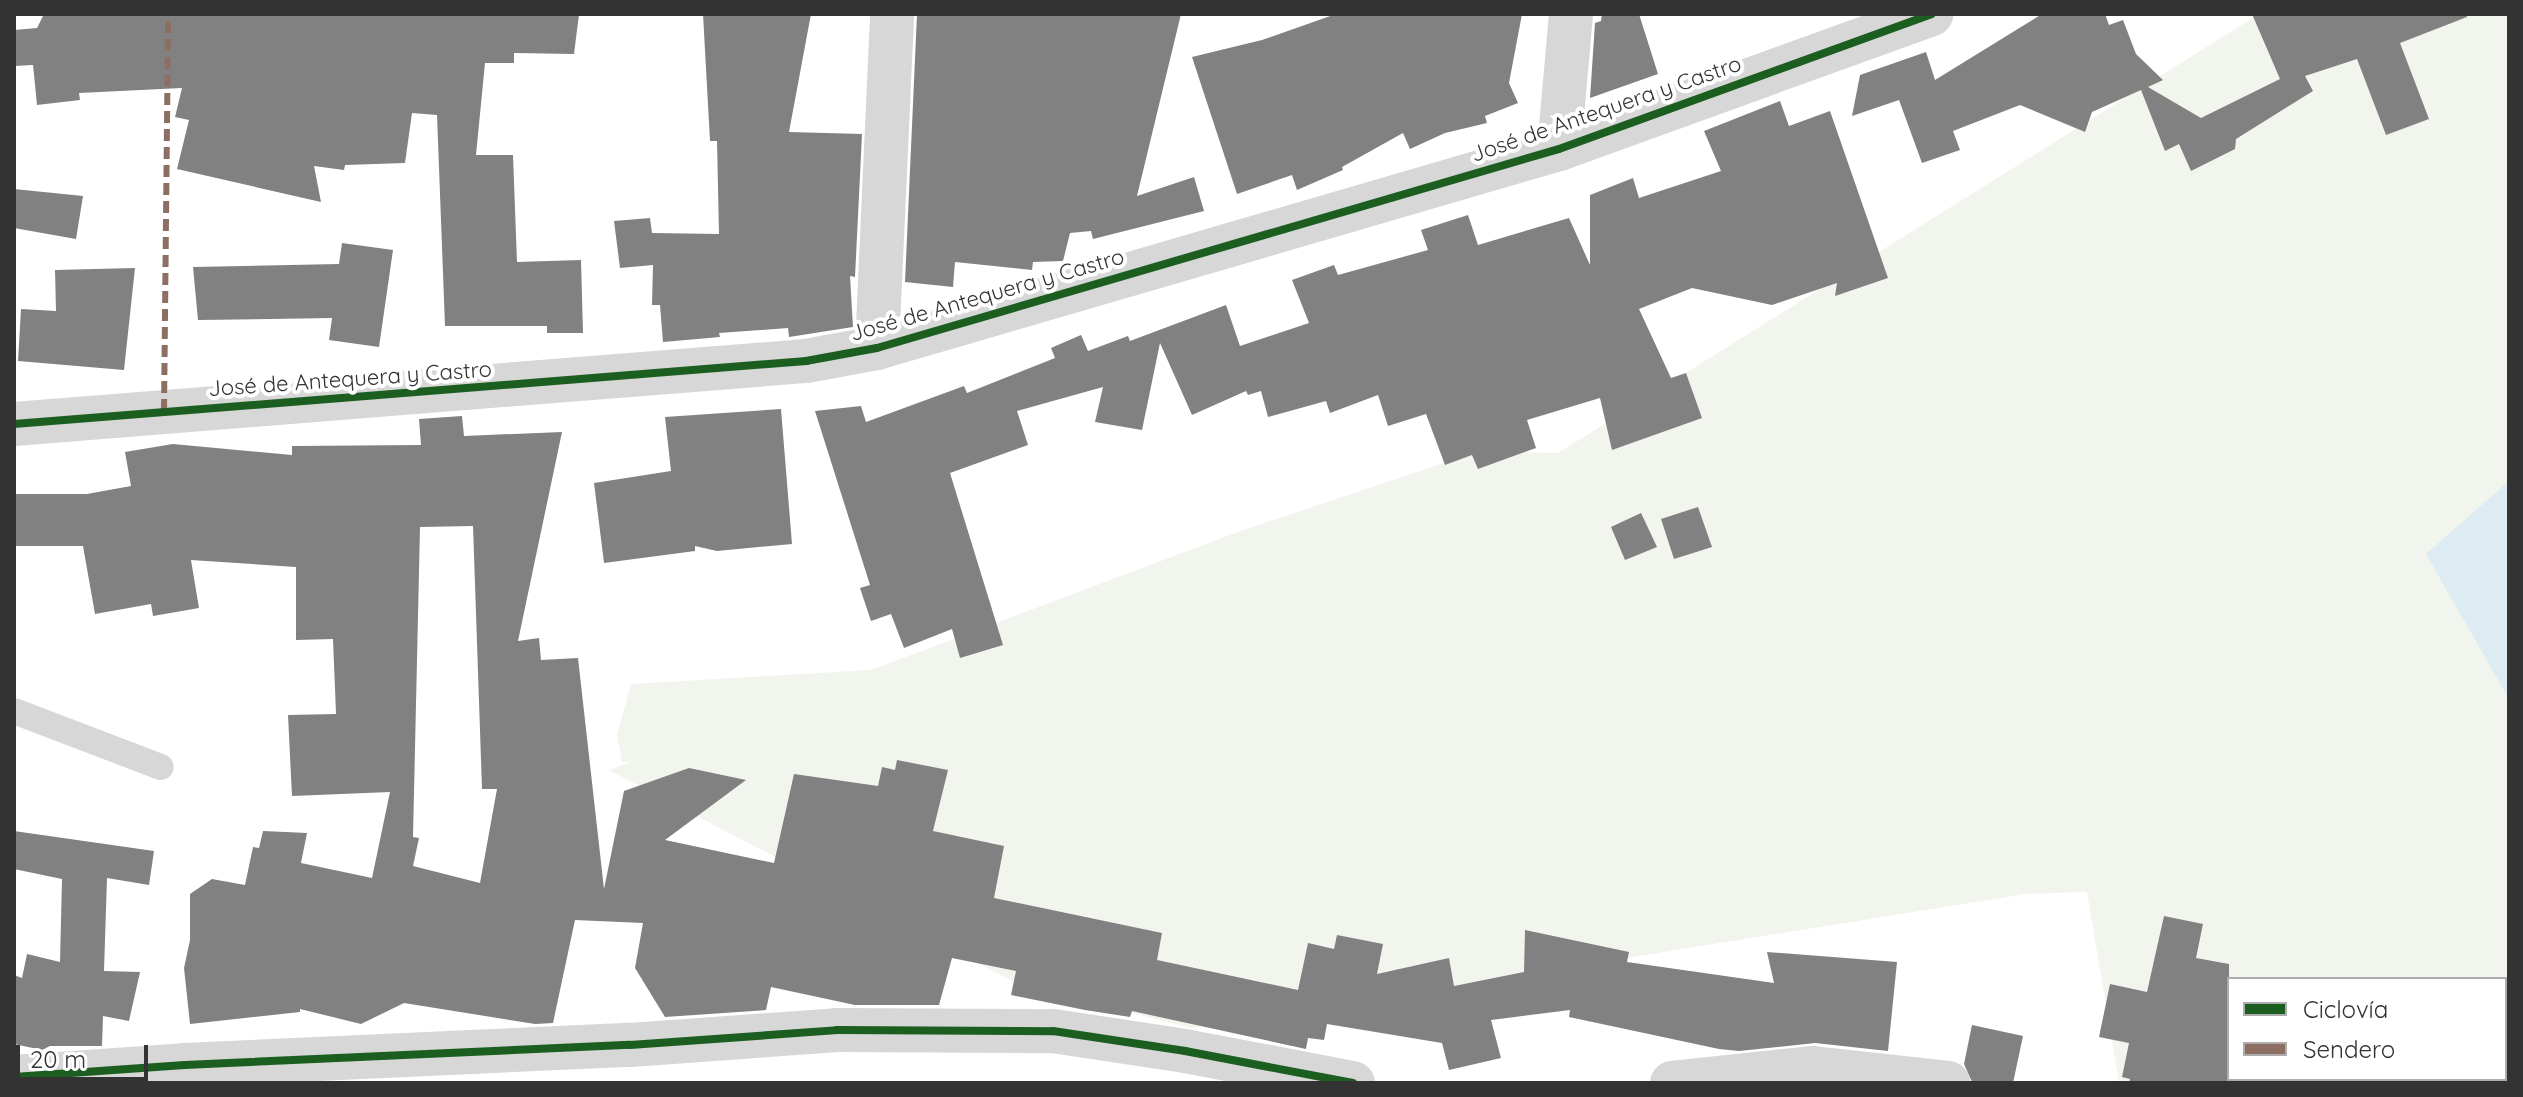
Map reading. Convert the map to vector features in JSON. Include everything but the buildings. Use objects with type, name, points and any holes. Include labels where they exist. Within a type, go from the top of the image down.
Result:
[{"type":"street","points":[[877,348],[892,14]]},
{"type":"street","points":[[1559,149],[1571,14]]},
{"type":"street","name":"José de Antequera y Castro","points":[[14,424],[806,361],[877,348],[1559,149],[1931,14]]},
{"type":"street","points":[[14,1077],[450,1068],[837,1030],[1053,1031],[1185,1051],[1353,1083]]},
{"type":"street","points":[[1672,1083],[1813,1068],[1948,1083]]},
{"type":"lane","points":[[14,711],[161,767]]},
{"type":"shaded area","points":[[2259,14],[2509,14],[2509,1083],[2119,1083],[2087,892],[2025,894],[1190,1028],[1012,981],[609,770],[630,762],[622,762],[617,735],[631,684],[871,670],[1238,532],[1487,451],[1558,453]]},
{"type":"shaded area","points":[[2509,481],[2509,699],[2426,554]]},
{"type":"marked path","points":[[164,411],[168,14]]},
{"type":"cycle path","points":[[14,424],[806,361],[877,348],[1559,149],[1931,14]]},
{"type":"cycle path","points":[[14,1077],[185,1065],[630,1045],[837,1030],[1053,1031],[1185,1051],[1353,1083]]}]
